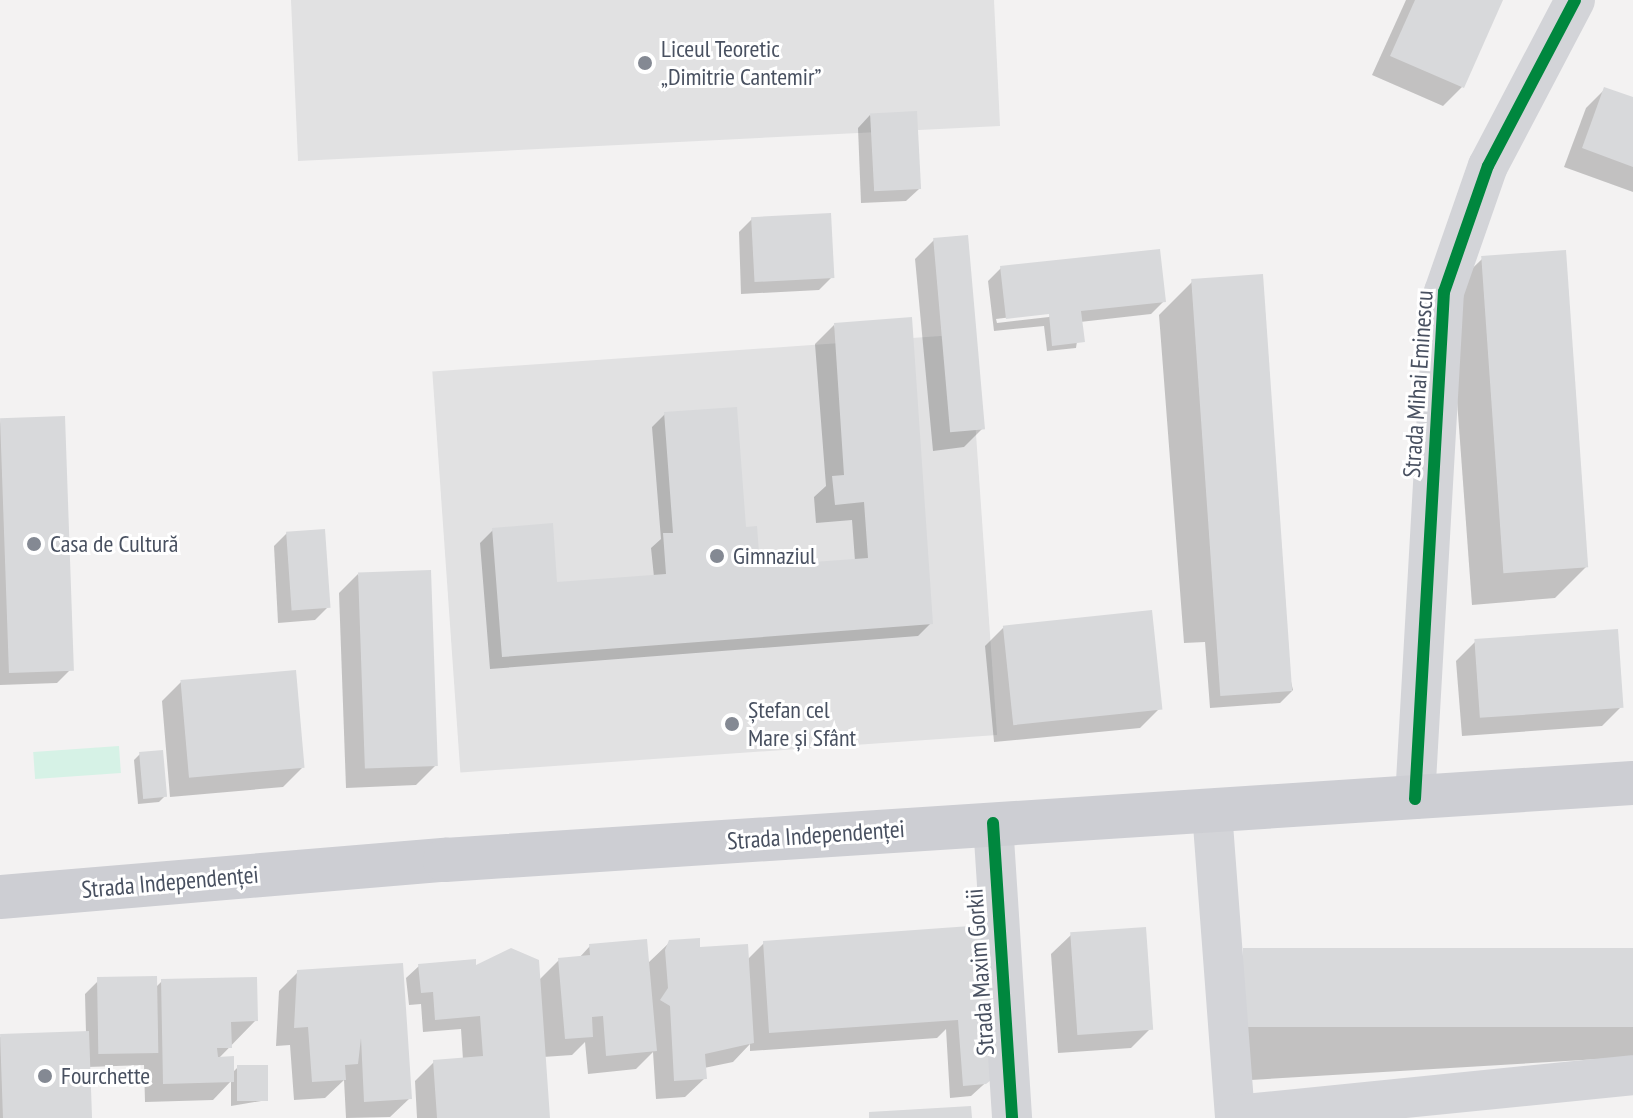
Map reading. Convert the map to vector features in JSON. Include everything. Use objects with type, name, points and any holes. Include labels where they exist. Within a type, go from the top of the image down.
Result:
[{"type":"main road","name":"Strada Independenței","points":[[0,897],[993,823],[1633,783]]},
{"type":"street","name":"Strada Mihai Eminescu","points":[[1415,799],[1444,292],[1488,166],[1575,0]]},
{"type":"street","points":[[1212,811],[1235,1117],[1633,1075]]},
{"type":"street","name":"Strada Maxim Gorkii","points":[[993,823],[1012,1118]]},
{"type":"shaded area","name":"Liceul Teoretic „Dimitrie Cantemir”","points":[[291,0],[994,0],[1000,126],[298,161]]},
{"type":"shaded area","name":"Gimnaziul","points":[[969,334],[997,735],[460,773],[432,372]]},
{"type":"green space","points":[[119,746],[121,773],[35,779],[33,752]]},
{"type":"building","points":[[1415,0],[1503,0],[1464,88],[1390,56]]},
{"type":"building","points":[[1604,87],[1633,97],[1633,167],[1582,148]]},
{"type":"building","points":[[917,111],[921,189],[874,191],[870,113]]},
{"type":"building","points":[[831,213],[834,278],[755,282],[751,217]]},
{"type":"building","points":[[968,235],[985,429],[950,432],[933,238]]},
{"type":"building","points":[[1160,249],[1166,302],[1081,311],[1085,342],[1052,346],[1049,314],[1006,319],[1000,266]]},
{"type":"building","points":[[1566,250],[1588,567],[1503,573],[1481,256]]},
{"type":"building","points":[[1263,274],[1292,691],[1220,696],[1191,279]]},
{"type":"building","points":[[912,317],[933,624],[502,657],[492,528],[553,523],[557,582],[666,574],[663,533],[673,533],[664,412],[737,407],[746,527],[757,526],[760,566],[868,558],[864,502],[835,505],[832,476],[844,475],[834,323]]},
{"type":"building","name":"Casa de Cultură","points":[[65,416],[74,671],[9,673],[0,418]]},
{"type":"building","points":[[325,529],[331,608],[292,611],[286,532]]},
{"type":"building","points":[[431,570],[438,766],[365,768],[358,573]]},
{"type":"building","points":[[1152,610],[1162,709],[1013,725],[1003,626]]},
{"type":"building","points":[[1618,629],[1624,708],[1480,718],[1474,639]]},
{"type":"building","points":[[296,670],[305,768],[189,778],[180,680]]},
{"type":"building","points":[[163,750],[167,797],[143,799],[139,752]]},
{"type":"building","points":[[984,925],[995,1077],[986,1084],[963,1086],[958,1020],[769,1033],[763,941]]},
{"type":"building","points":[[1146,927],[1153,1030],[1077,1035],[1070,932]]},
{"type":"building","points":[[700,938],[700,947],[748,944],[754,1043],[705,1054],[707,1079],[674,1081],[670,1006],[660,1000],[668,988],[665,950],[669,940]]},
{"type":"building","points":[[647,939],[657,1051],[606,1056],[603,1016],[592,1017],[593,1037],[565,1039],[558,958],[590,955],[589,944]]},
{"type":"building","points":[[511,948],[539,960],[550,1118],[437,1118],[433,1060],[483,1056],[480,1016],[435,1020],[433,992],[421,993],[418,964],[476,959],[476,965]]},
{"type":"building","points":[[1243,948],[1633,948],[1633,1027],[1243,1027]]},
{"type":"building","points":[[403,963],[412,1099],[364,1102],[361,1038],[358,1064],[345,1065],[346,1080],[312,1082],[308,1027],[294,1028],[297,970]]},
{"type":"building","points":[[157,976],[158,1053],[98,1054],[97,977]]},
{"type":"building","points":[[257,977],[258,1021],[231,1022],[232,1048],[217,1048],[218,1057],[234,1056],[234,1082],[163,1084],[161,979]]},
{"type":"building","name":"Fourchette","points":[[89,1031],[92,1118],[3,1118],[0,1034]]},
{"type":"building","points":[[237,1065],[268,1065],[268,1101],[237,1101]]},
{"type":"building","points":[[971,1106],[972,1118],[869,1118],[869,1112]]},
{"type":"cycle path","points":[[1415,799],[1444,292],[1488,166],[1575,0]]},
{"type":"cycle path","points":[[993,823],[1012,1118]]},
{"type":"place","name":"Liceul Teoretic „Dimitrie Cantemir”","points":[[645,63]]},
{"type":"place","name":"Casa de Cultură","points":[[34,544]]},
{"type":"place","name":"Gimnaziul","points":[[717,556]]},
{"type":"place","name":"Ștefan cel Mare și Sfânt","points":[[732,724]]},
{"type":"place","name":"Fourchette","points":[[45,1076]]}]
